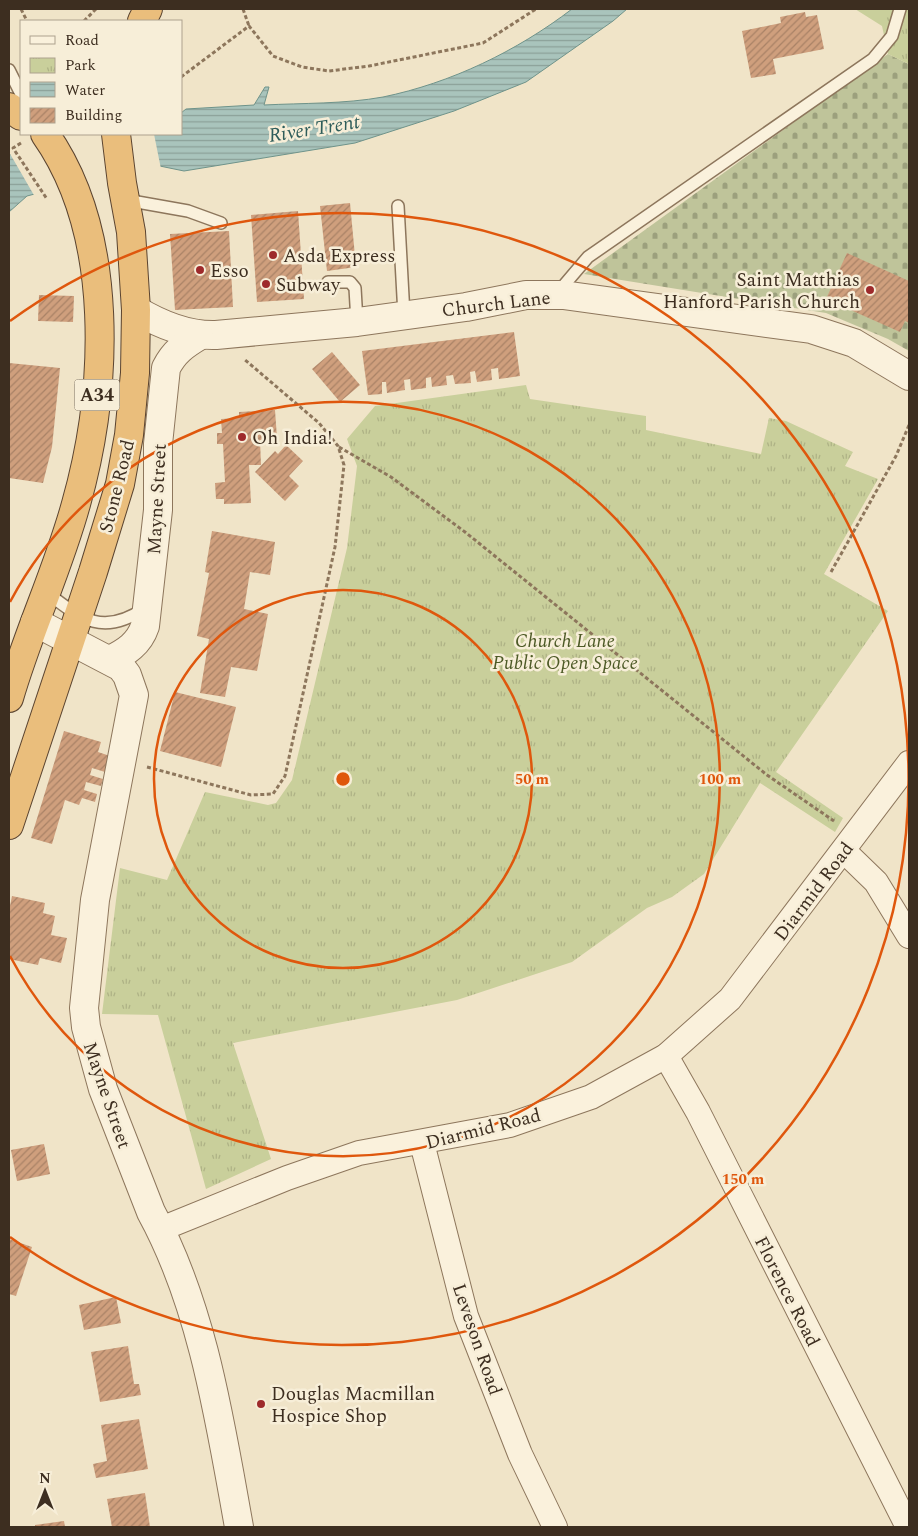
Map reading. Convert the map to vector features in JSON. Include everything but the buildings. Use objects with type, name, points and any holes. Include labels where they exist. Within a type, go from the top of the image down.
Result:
[{"type":"highway","points":[[9,107],[20,115]]},
{"type":"highway","name":"Stone Road","points":[[9,825],[93,572],[120,484],[129,435],[136,373],[136,310],[131,232],[116,135]]},
{"type":"highway","name":"Stone Road","points":[[9,698],[76,505],[87,455],[98,388],[100,339],[96,277],[87,229],[76,194],[62,162],[48,137]]},
{"type":"street","name":"Church Lane","points":[[136,310],[161,323],[208,335],[357,322],[466,307],[526,295],[563,295],[811,328],[854,343],[909,376]]},
{"type":"street","name":"Mayne Street","points":[[110,660],[125,653],[141,637],[148,605],[158,510],[158,444],[166,368],[171,357],[181,347],[208,335]]},
{"type":"street","name":"Mayne Street","points":[[35,622],[73,628],[120,667],[127,675],[134,695],[95,900],[84,1008],[90,1045],[102,1089],[152,1212],[161,1229],[195,1318],[218,1410],[239,1527]]},
{"type":"street","name":"Diarmid Road","points":[[161,1229],[287,1178],[359,1153],[422,1143],[510,1125],[591,1097],[666,1056],[730,999],[909,763]]},
{"type":"street","points":[[850,843],[909,936]]},
{"type":"street","name":"Florence Road","points":[[666,1056],[698,1112],[908,1527]]},
{"type":"street","name":"Leveson Road","points":[[422,1143],[466,1316],[520,1454],[555,1527]]},
{"type":"lane","points":[[563,295],[565,284],[588,257],[873,59],[892,36],[900,9]]},
{"type":"lane","points":[[9,70],[20,92]]},
{"type":"lane","points":[[124,191],[221,223]]},
{"type":"lane","points":[[398,206],[404,315]]},
{"type":"lane","points":[[328,282],[350,282],[355,288],[357,322]]},
{"type":"lane","points":[[45,591],[73,628],[98,622],[116,622],[134,615],[148,605]]},
{"type":"path","points":[[21,9],[27,20]]},
{"type":"path","points":[[85,20],[96,9]]},
{"type":"path","points":[[243,9],[250,26],[273,56],[302,67],[329,71],[369,66],[483,43],[536,9]]},
{"type":"path","points":[[182,76],[250,26]]},
{"type":"path","points":[[18,144],[13,148],[49,202]]},
{"type":"path","points":[[123,760],[251,795],[273,794],[285,776],[335,547],[344,464],[338,446],[319,422],[208,335]]},
{"type":"path","points":[[831,572],[896,456],[909,425]]},
{"type":"path","points":[[338,446],[391,477],[465,532],[850,843]]},
{"type":"green space","points":[[855,9],[909,9],[909,64],[888,54],[882,26]]},
{"type":"green space","points":[[888,54],[909,64],[909,351],[888,339],[826,313],[584,274]]},
{"type":"green space","name":"Church Lane Public Open Space","points":[[526,385],[530,399],[646,416],[646,430],[761,454],[769,418],[786,421],[853,452],[845,466],[878,479],[824,574],[888,611],[776,772],[843,818],[835,832],[760,783],[704,874],[672,897],[647,908],[572,962],[457,1000],[233,1043],[271,1159],[206,1189],[158,1015],[102,1014],[120,868],[167,880],[205,792],[268,805],[276,803],[292,780],[347,548],[357,466],[347,439],[375,406]]},
{"type":"water","name":"River Trent","points":[[572,9],[627,9],[613,21],[526,82],[454,111],[355,143],[184,171],[150,164],[27,196],[9,212],[9,155],[96,135],[182,135],[182,112],[186,109],[254,105],[265,87],[269,87],[264,105],[354,101],[408,91],[482,64],[506,52]]},
{"type":"pier","points":[[85,135],[154,135],[161,169],[150,167],[35,197],[9,152]]},
{"type":"place","name":"Asda Express","points":[[273,255]]},
{"type":"place","name":"Esso","points":[[200,270]]},
{"type":"place","name":"Subway","points":[[266,284]]},
{"type":"place","name":"Saint Matthias Hanford Parish Church","points":[[870,290]]},
{"type":"place","name":"Oh India!","points":[[242,437]]},
{"type":"place","name":"Douglas Macmillan Hospice Shop","points":[[261,1404]]}]
